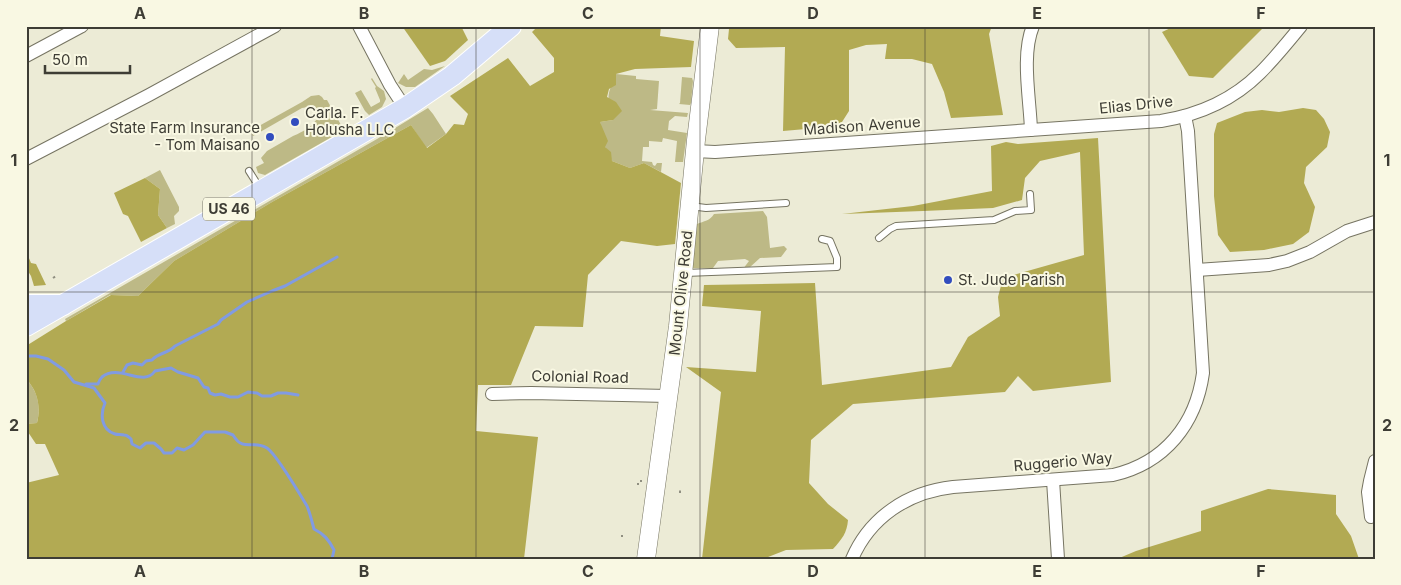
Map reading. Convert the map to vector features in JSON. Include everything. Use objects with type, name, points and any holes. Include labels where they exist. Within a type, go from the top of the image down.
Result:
[{"type":"main road","name":"US 46","points":[[26,326],[405,108],[452,76],[511,26]]},
{"type":"main road","name":"Mount Olive Road","points":[[646,559],[684,273],[695,151],[710,26]]},
{"type":"main road","points":[[26,304],[63,304]]},
{"type":"street","points":[[27,55],[82,26]]},
{"type":"street","points":[[26,159],[149,95],[274,26]]},
{"type":"street","points":[[359,26],[390,86],[405,108]]},
{"type":"street","points":[[1031,130],[1027,53],[1033,26]]},
{"type":"street","name":"Elias Drive","points":[[1031,130],[1161,121],[1184,116],[1212,106],[1242,88],[1260,73],[1301,26]]},
{"type":"street","name":"Ruggerio Way","points":[[852,559],[862,540],[875,523],[895,507],[917,495],[944,488],[1106,476],[1121,473],[1140,466],[1156,456],[1168,446],[1188,421],[1201,389],[1203,373],[1188,131],[1184,116]]},
{"type":"street","name":"Madison Avenue","points":[[695,151],[715,152],[1031,130]]},
{"type":"street","points":[[1197,270],[1269,265],[1287,261],[1310,252],[1347,231],[1375,222]]},
{"type":"street","name":"Colonial Road","points":[[492,394],[531,392],[668,396]]},
{"type":"street","points":[[1371,518],[1368,486],[1375,461]]},
{"type":"street","points":[[1053,480],[1058,559]]},
{"type":"lane","points":[[249,171],[261,191]]},
{"type":"lane","points":[[879,238],[896,226],[994,220],[1015,211],[1031,210],[1030,194]]},
{"type":"lane","points":[[690,206],[706,208],[786,203]]},
{"type":"lane","points":[[684,273],[837,267],[837,258],[830,241],[822,239]]},
{"type":"shaded area","points":[[402,26],[461,26],[468,40],[445,61],[430,66]]},
{"type":"shaded area","points":[[538,26],[661,26],[660,36],[694,41],[691,67],[635,69],[616,74],[616,85],[609,89],[607,97],[616,102],[622,111],[613,120],[600,122],[608,141],[605,147],[611,152],[612,161],[630,168],[644,163],[681,183],[675,244],[657,246],[621,241],[588,275],[583,327],[535,326],[511,385],[478,385],[476,431],[538,437],[524,559],[26,559],[26,483],[59,475],[45,444],[36,444],[26,429],[26,424],[37,423],[39,411],[36,394],[26,379],[26,346],[111,295],[138,296],[174,261],[272,202],[411,125],[427,148],[446,134],[454,124],[464,125],[468,114],[450,96],[508,58],[530,86],[554,72],[554,58],[532,32]]},
{"type":"shaded area","points":[[732,26],[992,26],[989,34],[1003,115],[951,118],[944,92],[932,64],[912,59],[885,59],[887,44],[866,45],[849,50],[849,111],[842,122],[829,127],[783,131],[785,47],[736,48],[728,39],[729,29]]},
{"type":"shaded area","points":[[1175,26],[1265,26],[1213,78],[1189,76],[1162,32]]},
{"type":"shaded area","points":[[445,66],[415,87],[406,87],[398,83],[404,74],[408,80],[424,69],[432,70]]},
{"type":"shaded area","points":[[616,74],[636,76],[636,79],[659,81],[657,109],[650,110],[688,113],[687,117],[675,116],[669,121],[668,130],[687,133],[683,162],[675,162],[677,141],[663,138],[662,142],[649,141],[649,147],[643,147],[642,161],[652,162],[655,166],[657,163],[662,163],[661,172],[644,163],[630,168],[612,161],[605,147],[600,122],[613,120],[609,97],[610,88]]},
{"type":"shaded area","points":[[682,77],[692,78],[693,81],[690,105],[679,104]]},
{"type":"shaded area","points":[[372,78],[377,86],[384,91],[386,99],[382,107],[369,115],[355,93],[361,90],[371,107],[380,102]]},
{"type":"shaded area","points":[[319,95],[324,100],[327,100],[344,130],[265,175],[258,173],[256,167],[264,163],[261,158],[267,151],[308,128],[318,117],[310,108],[306,107],[253,136],[250,131],[311,96]]},
{"type":"shaded area","points":[[428,108],[446,134],[426,148],[411,125],[272,202],[174,261],[138,296],[110,295],[66,321],[65,319]]},
{"type":"shaded area","points":[[1303,108],[1316,110],[1324,119],[1330,132],[1327,147],[1306,167],[1304,183],[1315,207],[1309,232],[1293,244],[1264,250],[1230,252],[1218,235],[1214,196],[1214,134],[1217,123],[1245,112],[1262,110],[1279,112]]},
{"type":"shaded area","points":[[1098,138],[1111,382],[1033,391],[1018,376],[1005,392],[853,404],[811,440],[809,483],[828,504],[848,520],[844,536],[833,549],[786,550],[763,559],[702,559],[721,392],[686,367],[756,372],[761,311],[702,306],[704,285],[815,283],[822,385],[951,367],[968,337],[1000,316],[998,297],[1003,278],[1084,255],[1080,152],[1040,161],[1025,178],[1022,200],[993,208],[842,214],[913,206],[992,191],[991,146],[1006,142],[1018,144]]},
{"type":"shaded area","points":[[160,170],[179,207],[179,211],[174,216],[175,224],[167,228],[158,215],[160,189],[145,178]]},
{"type":"shaded area","points":[[145,178],[160,189],[158,215],[167,228],[141,242],[128,216],[123,214],[114,193]]},
{"type":"shaded area","points":[[763,211],[767,217],[770,248],[784,246],[787,249],[781,257],[760,258],[749,268],[743,269],[749,261],[745,259],[718,261],[713,268],[691,268],[697,224],[709,219],[714,214]]},
{"type":"shaded area","points":[[26,251],[31,263],[36,264],[46,285],[34,286],[26,268]]},
{"type":"shaded area","points":[[26,379],[36,394],[39,411],[37,423],[26,424]]},
{"type":"shaded area","points":[[1268,489],[1336,495],[1336,514],[1351,536],[1359,559],[1117,559],[1136,551],[1201,531],[1201,511]]},
{"type":"waterway","points":[[123,372],[127,365],[133,363],[142,365],[146,361],[152,360],[218,324],[247,302],[285,286],[337,257]]},
{"type":"waterway","points":[[26,356],[48,359],[64,370],[74,382],[94,388],[105,403],[102,417],[107,429],[115,434],[128,436],[132,444],[140,448],[146,443],[154,443],[164,453],[172,453],[177,448],[184,450],[193,445],[205,432],[225,432],[233,435],[245,445],[257,445],[267,448],[282,466],[307,506],[314,529],[323,535],[332,546],[334,550],[332,559]]},
{"type":"waterway","points":[[86,384],[98,384],[102,377],[109,373],[123,373],[144,377],[150,376],[155,371],[171,368],[198,378],[204,387],[208,388],[210,393],[215,395],[221,394],[238,397],[248,392],[257,393],[262,396],[271,396],[278,393],[298,395]]},
{"type":"place","name":"Carla. F. Holusha LLC","points":[[295,122]]},
{"type":"place","name":"State Farm Insurance - Tom Maisano","points":[[270,137]]},
{"type":"place","name":"St. Jude Parish","points":[[948,280]]}]
